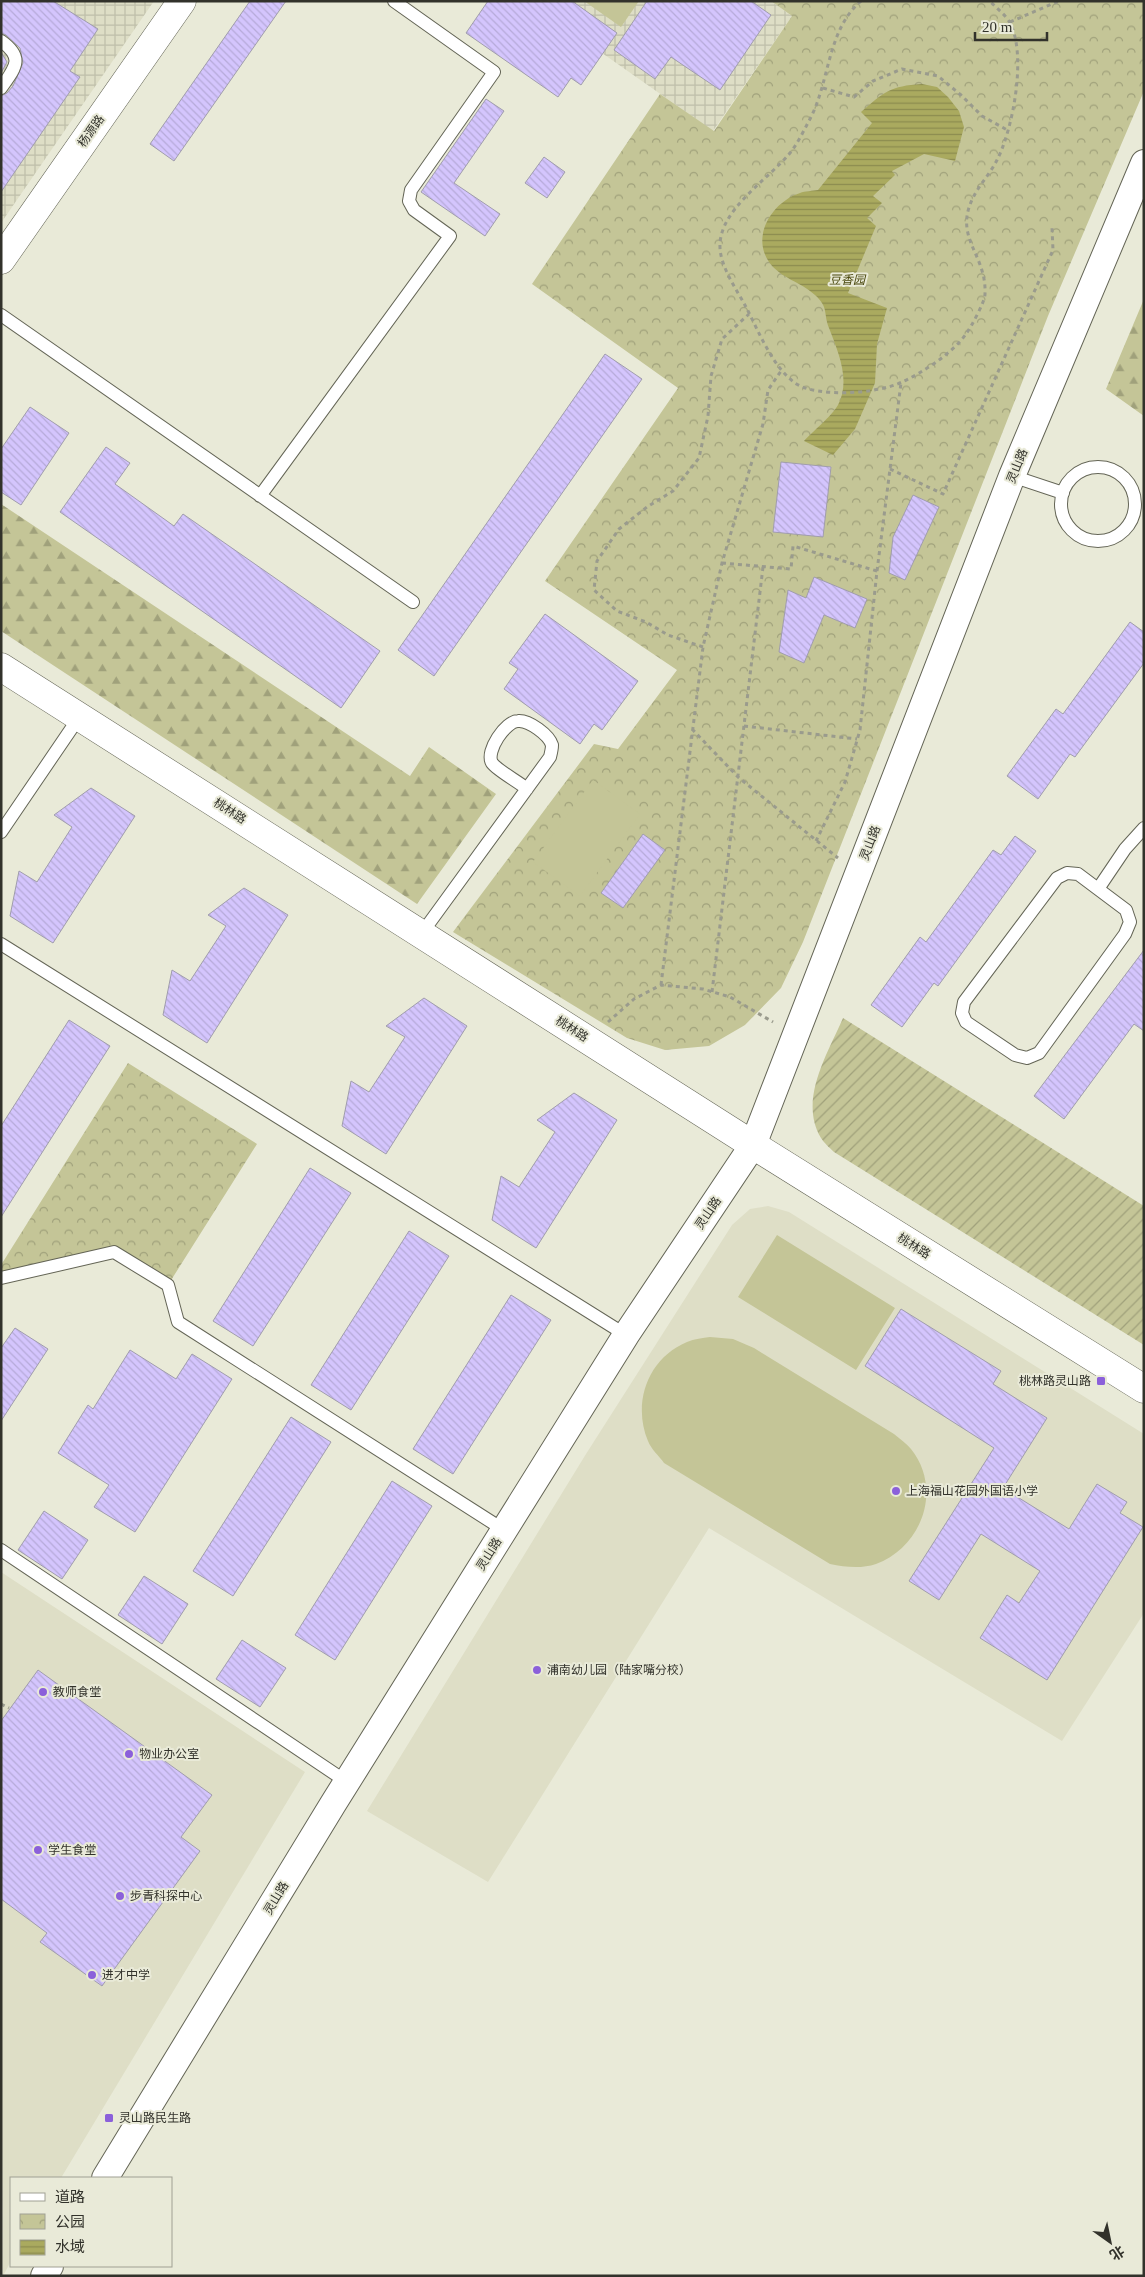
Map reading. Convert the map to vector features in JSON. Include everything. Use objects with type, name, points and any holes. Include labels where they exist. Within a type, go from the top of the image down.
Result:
[{"type":"street","name":"杨源路","points":[[4,250],[182,1]]},
{"type":"street","name":"灵山路","points":[[106,2177],[347,1782],[504,1530],[626,1336],[753,1145],[1012,476],[1144,163]]},
{"type":"street","name":"桃林路","points":[[1,667],[753,1145],[1144,1389]]},
{"type":"lane","points":[[260,496],[450,236],[414,210],[410,201],[411,190],[494,72],[394,1]]},
{"type":"lane","points":[[1,41],[12,48],[16,58],[15,69],[1,88]]},
{"type":"lane","points":[[1,315],[413,602]]},
{"type":"lane","points":[[1099,467],[1111,469],[1121,475],[1131,489],[1138,520],[1116,537],[1104,541],[1091,541],[1079,536],[1069,528],[1063,517],[1060,505],[1062,492],[1068,482],[1082,471],[1099,467]]},
{"type":"lane","points":[[1012,476],[1062,492]]},
{"type":"lane","points":[[1,832],[80,716]]},
{"type":"lane","points":[[422,934],[527,789],[550,757],[552,747],[549,739],[526,722],[517,720],[508,724],[492,747],[490,755],[493,763],[527,789]]},
{"type":"lane","points":[[1098,889],[1125,849],[1144,828]]},
{"type":"lane","points":[[1067,873],[1078,874],[1098,889],[1126,910],[1130,922],[1125,934],[1039,1053],[1027,1058],[1014,1055],[966,1022],[962,1013],[964,1002],[1057,878],[1067,873]]},
{"type":"lane","points":[[1,944],[626,1336]]},
{"type":"lane","points":[[1,1278],[114,1252],[168,1285],[178,1322],[504,1530]]},
{"type":"lane","points":[[1,1550],[347,1782]]},
{"type":"path","points":[[861,1],[853,8],[833,42],[820,101],[791,152],[746,197],[726,222],[720,247],[725,268],[781,371],[797,384],[819,392],[877,389],[901,383],[939,360],[966,335],[986,296],[982,269],[965,230],[968,214],[976,193],[997,160],[1009,131],[1016,80],[1018,46],[1010,22],[990,1]]},
{"type":"path","points":[[1010,22],[1059,1]]},
{"type":"path","points":[[823,88],[854,97],[873,81],[902,69],[938,76],[962,95],[982,116],[1009,131]]},
{"type":"path","points":[[890,469],[943,494],[1052,250],[1052,228]]},
{"type":"path","points":[[703,647],[668,635],[646,622],[617,611],[594,590],[597,561],[619,529],[647,507],[673,491],[699,458],[708,416],[712,376],[722,340],[750,314]]},
{"type":"path","points":[[661,985],[703,647],[722,562],[762,424],[768,390],[781,371]]},
{"type":"path","points":[[816,840],[845,782],[857,739],[876,571],[901,383]]},
{"type":"path","points":[[722,562],[791,569],[793,546],[876,571]]},
{"type":"path","points":[[712,992],[763,567]]},
{"type":"path","points":[[744,726],[857,739]]},
{"type":"path","points":[[692,729],[738,777],[858,874]]},
{"type":"path","points":[[589,1040],[634,999],[661,985],[730,996],[794,1037]]},
{"type":"path","points":[[1,1704],[9,1708]]},
{"type":"shaded area","points":[[1,1],[154,1],[1,223]]},
{"type":"shaded area","points":[[528,1],[771,1],[792,16],[713,131]]},
{"type":"shaded area","name":"上海福山花园外国语小学","points":[[768,1206],[789,1212],[1144,1434],[1144,1613],[1062,1741],[709,1528],[488,1882],[367,1811],[586,1454],[732,1225],[750,1209]]},
{"type":"shaded area","name":"进才中学","points":[[1,1572],[305,1772],[62,2177],[10,2177],[10,2263],[3,2276]]},
{"type":"green space","points":[[584,1],[639,1],[621,27]]},
{"type":"green space","name":"豆香园","points":[[771,1],[1144,1],[1144,91],[1048,316],[803,942],[781,988],[745,1025],[709,1046],[665,1050],[627,1038],[453,932],[594,744],[618,749],[677,670],[545,581],[678,388],[532,284],[660,94],[714,131],[792,16]]},
{"type":"green space","points":[[1144,299],[1144,416],[1106,389]]},
{"type":"green space","points":[[1,504],[410,776],[429,747],[496,794],[417,904],[1,631]]},
{"type":"green space","points":[[593,780],[640,814],[580,896],[533,862]]},
{"type":"green space","points":[[843,1018],[1144,1206],[1144,1345],[834,1152],[825,1144],[815,1123],[814,1093],[823,1061]]},
{"type":"green space","points":[[128,1063],[257,1144],[168,1285],[114,1252],[1,1278],[1,1265]]},
{"type":"green space","points":[[777,1235],[895,1308],[856,1370],[738,1297]]},
{"type":"green space","points":[[710,1337],[733,1339],[754,1348],[894,1434],[909,1447],[921,1465],[926,1481],[926,1498],[923,1515],[916,1531],[892,1556],[865,1567],[830,1564],[664,1463],[653,1450],[643,1426],[642,1412],[643,1397],[653,1370],[673,1349],[690,1341]]},
{"type":"water","points":[[922,84],[937,87],[948,97],[959,111],[964,127],[955,161],[924,154],[892,171],[895,175],[873,196],[882,203],[867,218],[876,226],[848,293],[887,308],[877,344],[875,383],[855,429],[833,455],[804,441],[827,419],[838,405],[842,395],[842,366],[827,323],[824,307],[815,295],[779,272],[769,262],[762,242],[764,231],[767,221],[773,212],[790,197],[807,191],[818,190],[872,123],[861,112],[888,91],[902,86]]},
{"type":"building","points":[[1,1],[53,1],[98,29],[70,71],[80,77],[1,192],[1,96],[7,93],[13,86],[23,63],[20,48],[6,35],[1,33]]},
{"type":"building","points":[[250,1],[286,1],[174,161],[150,144]]},
{"type":"building","points":[[488,1],[572,1],[617,33],[581,85],[571,78],[558,97],[466,33]]},
{"type":"building","points":[[647,1],[751,1],[771,15],[720,90],[671,57],[655,79],[614,50]]},
{"type":"building","points":[[1,52],[7,62],[1,73]]},
{"type":"building","points":[[486,99],[504,111],[454,183],[500,214],[485,236],[421,192]]},
{"type":"building","points":[[544,157],[565,172],[547,198],[525,183]]},
{"type":"building","points":[[605,354],[642,379],[434,676],[398,650]]},
{"type":"building","points":[[30,407],[69,433],[21,505],[1,492],[1,449]]},
{"type":"building","points":[[106,447],[130,463],[115,484],[174,526],[183,514],[380,651],[341,708],[60,512]]},
{"type":"building","points":[[781,462],[831,467],[823,537],[773,532]]},
{"type":"building","points":[[913,495],[939,507],[905,580],[889,573],[893,537]]},
{"type":"building","points":[[814,577],[867,599],[855,628],[824,615],[804,663],[779,652],[788,590],[806,598]]},
{"type":"building","points":[[545,614],[638,681],[602,730],[594,724],[580,744],[504,689],[518,669],[509,663]]},
{"type":"building","points":[[1130,622],[1144,632],[1144,663],[1075,757],[1070,754],[1038,799],[1007,776],[1056,709],[1063,714]]},
{"type":"building","points":[[91,788],[135,816],[53,943],[10,916],[19,871],[37,882],[72,827],[54,815]]},
{"type":"building","points":[[643,834],[665,850],[623,908],[601,893]]},
{"type":"building","points":[[1015,836],[1036,851],[938,986],[934,983],[902,1027],[871,1005],[920,937],[926,942],[993,850],[1001,855]]},
{"type":"building","points":[[244,888],[288,915],[207,1043],[163,1015],[172,970],[190,981],[226,926],[208,915]]},
{"type":"building","points":[[1144,950],[1144,1031],[1134,1024],[1064,1119],[1034,1096]]},
{"type":"building","points":[[424,998],[467,1026],[386,1154],[342,1126],[351,1081],[369,1092],[405,1037],[386,1026]]},
{"type":"building","points":[[69,1020],[110,1046],[1,1217],[1,1126]]},
{"type":"building","points":[[574,1093],[617,1120],[536,1248],[492,1220],[501,1176],[519,1187],[555,1132],[537,1120]]},
{"type":"building","points":[[310,1168],[351,1193],[253,1346],[213,1321]]},
{"type":"building","points":[[409,1231],[449,1256],[351,1410],[311,1385]]},
{"type":"building","points":[[511,1295],[551,1320],[453,1474],[413,1449]]},
{"type":"building","points":[[901,1309],[1001,1371],[993,1384],[1047,1418],[1003,1488],[1069,1529],[1097,1484],[1127,1502],[1120,1513],[1143,1527],[1047,1680],[980,1638],[1007,1595],[1019,1603],[1040,1571],[981,1534],[939,1600],[909,1581],[994,1448],[865,1366]]},
{"type":"building","points":[[15,1328],[48,1349],[1,1421],[1,1348]]},
{"type":"building","points":[[130,1350],[176,1379],[192,1354],[232,1379],[135,1532],[94,1507],[109,1485],[58,1453],[88,1405],[93,1409]]},
{"type":"building","points":[[291,1417],[331,1442],[233,1596],[193,1571]]},
{"type":"building","points":[[392,1481],[432,1506],[335,1660],[295,1635]]},
{"type":"building","points":[[44,1511],[88,1540],[62,1579],[18,1550]]},
{"type":"building","points":[[144,1576],[188,1604],[162,1644],[118,1615]]},
{"type":"building","points":[[242,1640],[286,1668],[260,1707],[216,1679]]},
{"type":"building","points":[[38,1670],[212,1795],[181,1837],[200,1851],[102,1986],[40,1942],[47,1933],[1,1899],[1,1721]]},
{"type":"place","name":"桃林路灵山路","points":[[1101,1381]]},
{"type":"place","name":"上海福山花园外国语小学","points":[[896,1491]]},
{"type":"place","name":"浦南幼儿园（陆家嘴分校）","points":[[537,1670]]},
{"type":"place","name":"教师食堂","points":[[43,1692]]},
{"type":"place","name":"物业办公室","points":[[129,1754]]},
{"type":"place","name":"学生食堂","points":[[38,1850]]},
{"type":"place","name":"步青科探中心","points":[[120,1896]]},
{"type":"place","name":"进才中学","points":[[92,1975]]},
{"type":"place","name":"灵山路民生路","points":[[109,2118]]}]
